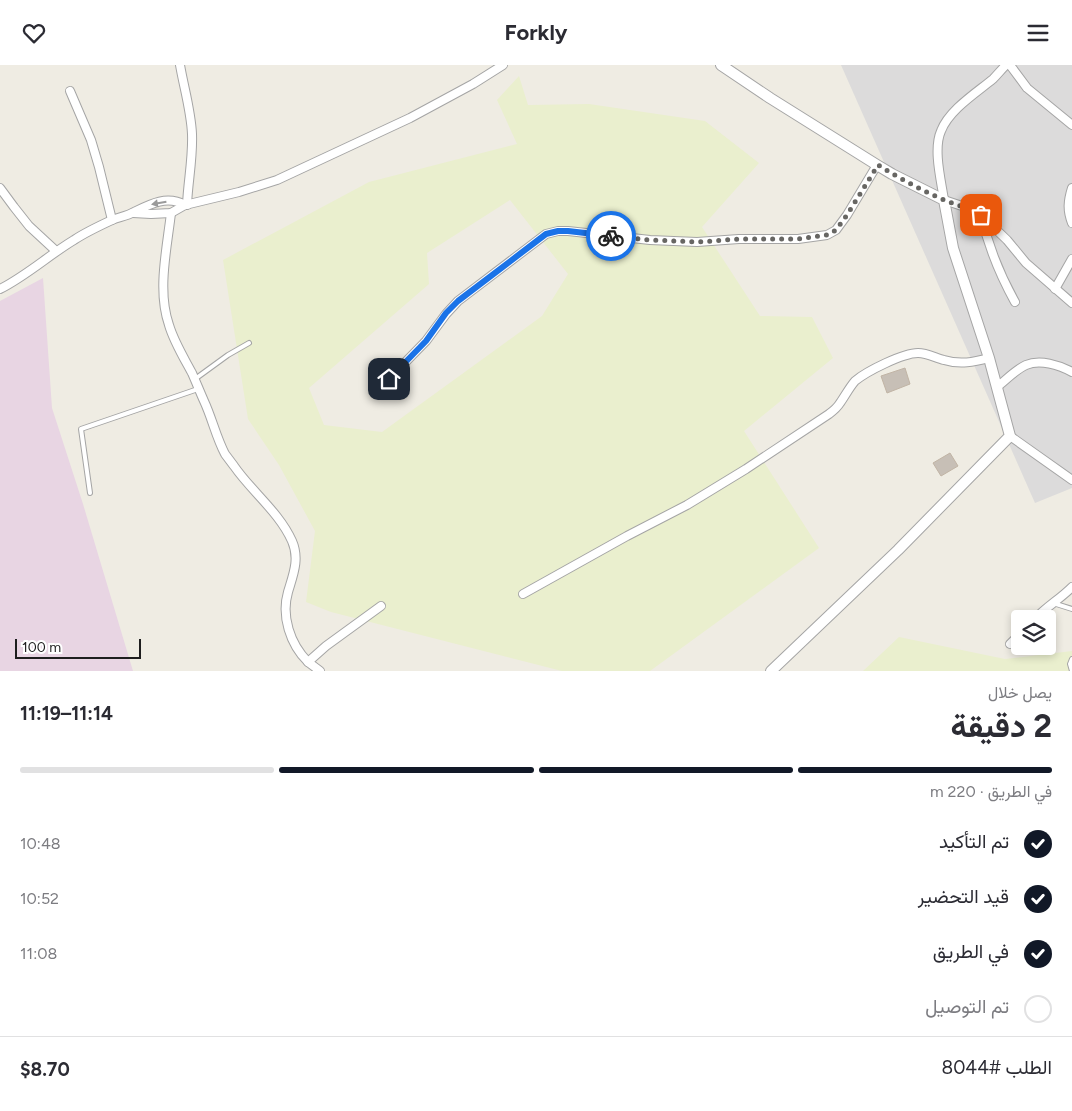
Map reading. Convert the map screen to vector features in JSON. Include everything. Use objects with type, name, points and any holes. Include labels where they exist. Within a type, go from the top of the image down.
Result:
[{"type":"street","points":[[180,65],[192,132],[192,152],[186,205]]},
{"type":"street","points":[[133,213],[171,213],[186,205],[276,180],[450,98],[502,65]]},
{"type":"street","points":[[721,65],[892,174],[944,200],[971,209],[981,215],[1007,240],[1026,263],[1072,303]]},
{"type":"street","points":[[1006,65],[994,78],[957,109],[940,132],[938,159],[944,200],[953,248],[989,358],[1010,436],[1072,480]]},
{"type":"street","points":[[1010,65],[1027,88],[1072,125]]},
{"type":"street","points":[[70,91],[100,167],[112,220]]},
{"type":"street","points":[[389,379],[426,341],[446,313],[458,301],[546,234],[568,231],[650,240],[698,242],[739,239],[798,239],[827,235],[836,230],[847,215],[878,165]]},
{"type":"street","points":[[0,188],[29,226],[56,251]]},
{"type":"street","points":[[1072,188],[1068,201],[1072,223]]},
{"type":"street","points":[[0,289],[56,251],[112,220],[133,213],[147,205],[164,201],[179,202],[186,205]]},
{"type":"street","points":[[171,213],[163,297],[168,325],[195,379],[225,453],[238,472],[282,524],[293,542],[296,568],[288,593],[287,625],[299,651],[308,662],[320,671]]},
{"type":"street","points":[[981,215],[993,255],[1015,302]]},
{"type":"street","points":[[1055,289],[1072,259]]},
{"type":"street","points":[[523,594],[687,505],[746,469],[829,414],[840,404],[847,391],[856,381],[874,369],[906,355],[917,353],[956,363],[989,358]]},
{"type":"street","points":[[997,387],[1026,365],[1036,363],[1050,364],[1072,372]]},
{"type":"street","points":[[771,671],[898,550],[1010,436]]},
{"type":"street","points":[[1043,610],[1072,587]]},
{"type":"street","points":[[308,662],[326,646],[381,606]]},
{"type":"lane","points":[[195,379],[228,355],[249,343]]},
{"type":"lane","points":[[90,493],[82,429],[199,389]]},
{"type":"lane","points":[[1053,603],[1072,609]]},
{"type":"lane","points":[[1072,659],[1070,664],[1072,671]]},
{"type":"shaded area","points":[[841,65],[1072,65],[1072,488],[1035,503]]},
{"type":"shaded area","points":[[43,278],[52,408],[133,671],[0,671],[0,301]]},
{"type":"green space","points":[[519,76],[528,105],[589,104],[705,121],[759,163],[702,227],[760,316],[812,317],[833,358],[744,431],[819,548],[650,671],[562,671],[331,612],[306,602],[315,531],[279,465],[248,419],[223,260],[369,182],[517,144],[497,100]],"holes":[[[510,200],[568,274],[542,316],[382,432],[324,425],[309,388],[429,284],[427,253]]]},
{"type":"green space","points":[[899,637],[1005,659],[1056,655],[1056,653],[1072,651],[1072,671],[863,671]]},
{"type":"building","points":[[905,368],[910,384],[887,393],[881,376]]},
{"type":"building","points":[[950,453],[958,466],[941,476],[933,463]]},
{"type":"way so far","points":[[611,236],[698,242],[739,239],[798,239],[827,235],[836,230],[847,215],[878,165],[944,200],[971,209],[981,215]]},
{"type":"route","points":[[389,379],[426,341],[446,313],[458,301],[546,234],[568,231],[611,236]]}]
